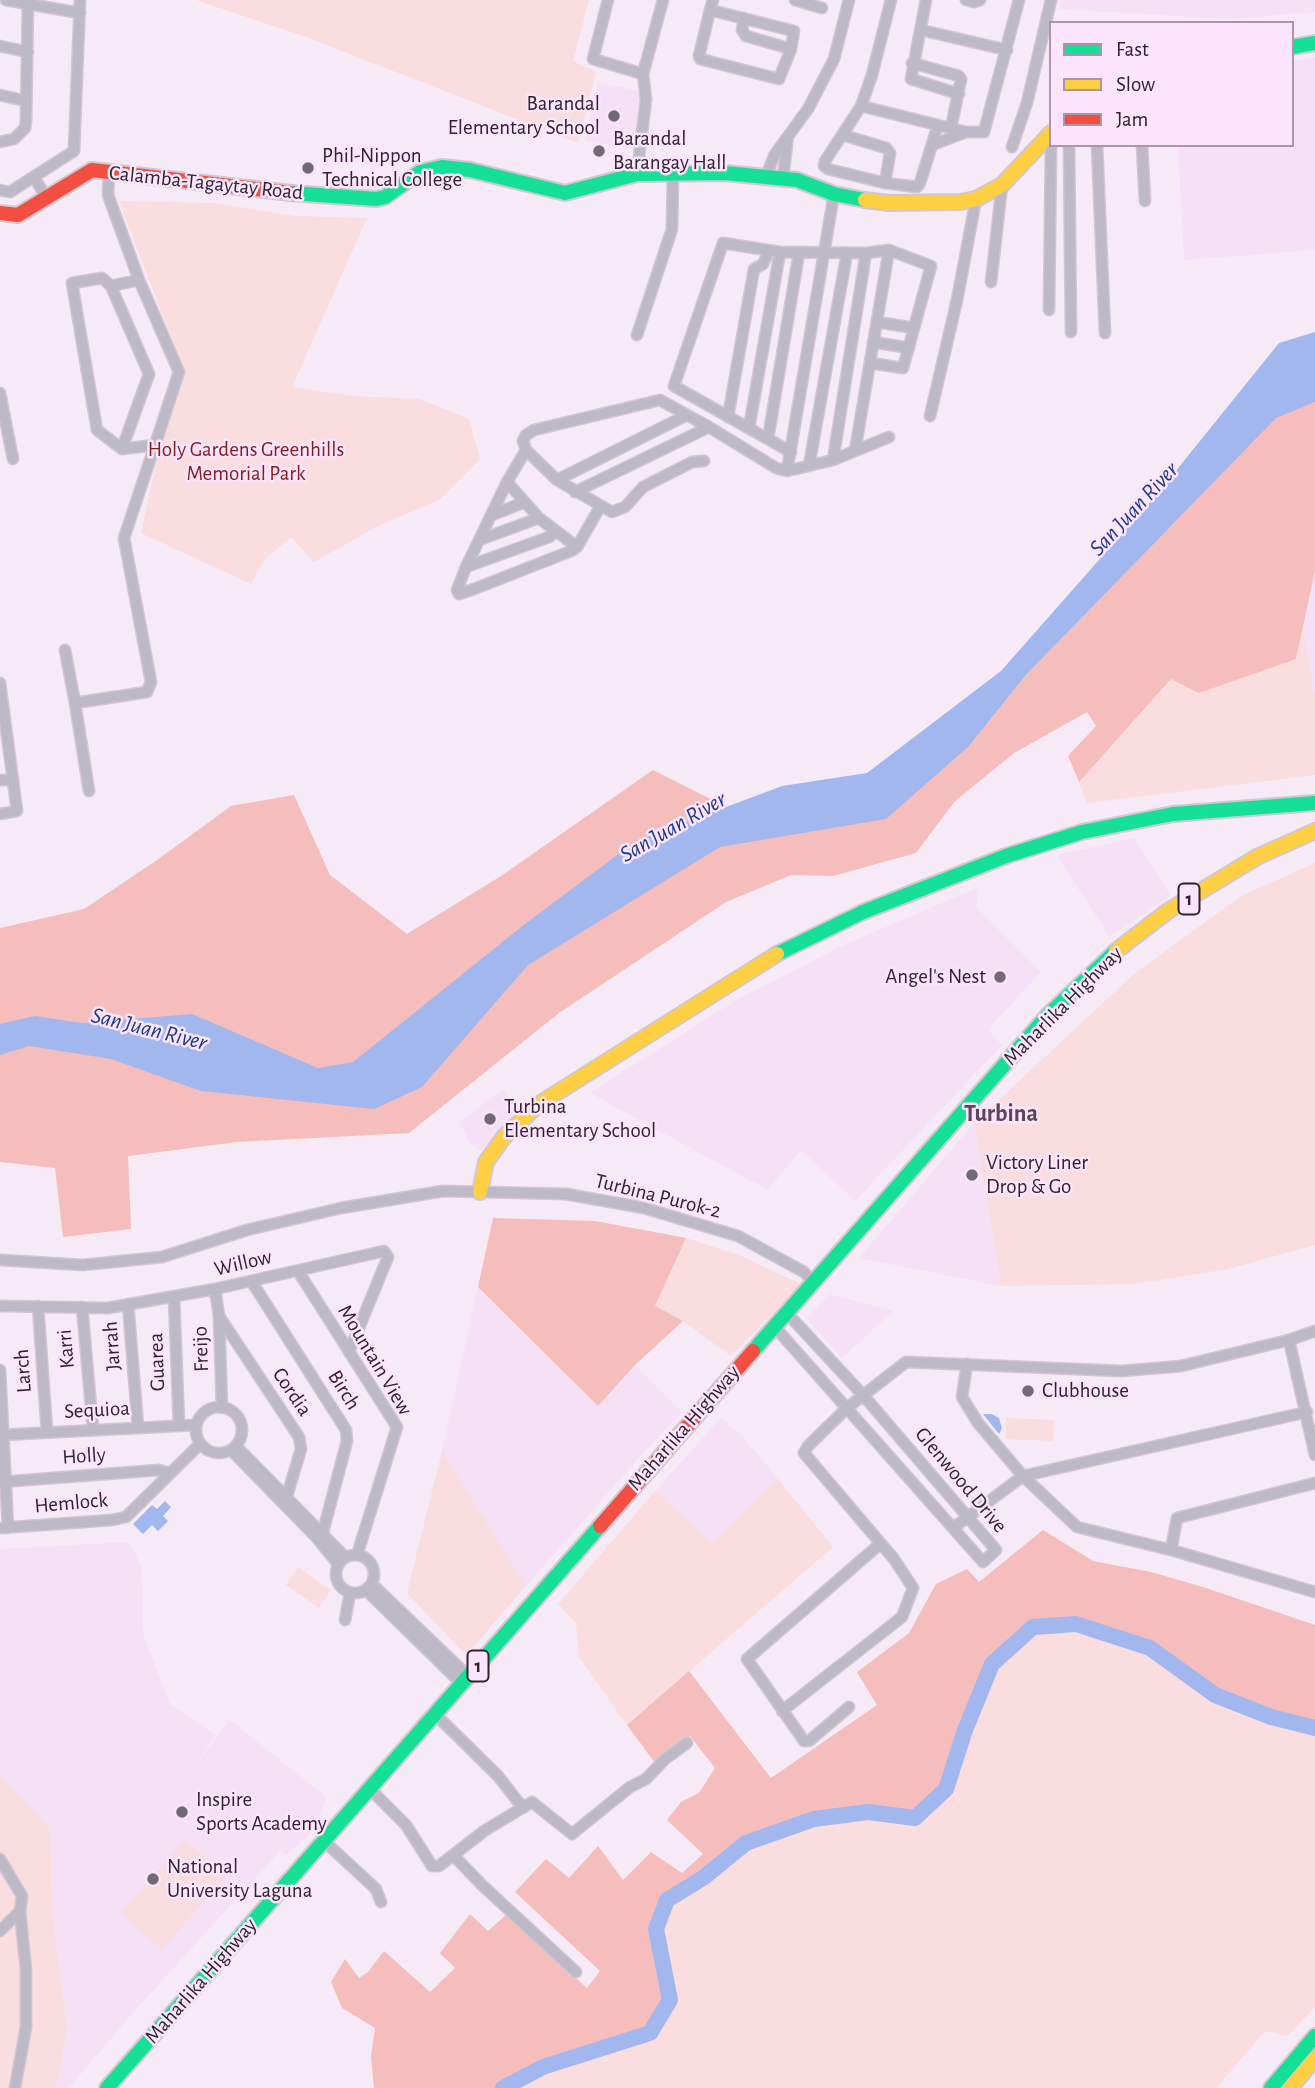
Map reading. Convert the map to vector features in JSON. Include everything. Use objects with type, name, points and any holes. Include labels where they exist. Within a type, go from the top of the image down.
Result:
[{"type":"main road","points":[[1294,47],[1315,43]]},
{"type":"main road","name":"Calamba-Tagaytay Road","points":[[0,213],[18,215],[88,171],[366,199],[385,197],[420,172],[442,167],[470,170],[565,193],[637,174],[725,173],[797,180],[834,194],[889,203],[946,203],[976,199],[1002,185],[1049,135]]},
{"type":"main road","points":[[480,1192],[486,1162],[504,1137],[539,1104],[790,946],[863,912],[1006,856],[1082,832],[1173,814],[1315,803]]},
{"type":"main road","name":"Maharlika Highway","points":[[107,2088],[1018,1047],[1095,969],[1168,911],[1257,857],[1315,831]]},
{"type":"main road","points":[[1271,2088],[1315,2036]]},
{"type":"main road","points":[[1290,2088],[1315,2059]]},
{"type":"street","points":[[6,0],[80,13]]},
{"type":"street","points":[[0,190],[10,192],[74,151],[80,0]]},
{"type":"street","points":[[608,0],[593,59],[643,74]]},
{"type":"street","points":[[637,174],[646,99],[643,74],[663,0]]},
{"type":"street","points":[[794,0],[806,1],[822,8]]},
{"type":"street","points":[[765,176],[789,132],[808,109],[834,59],[849,0]]},
{"type":"street","points":[[891,0],[872,75],[860,106],[824,166],[885,183],[917,187],[938,125]]},
{"type":"street","points":[[926,0],[911,79],[960,94]]},
{"type":"street","points":[[966,0],[980,0]]},
{"type":"street","points":[[860,106],[966,132],[984,132],[1019,0]]},
{"type":"street","points":[[1012,147],[1027,103],[1051,0]]},
{"type":"street","points":[[0,142],[14,139],[25,128],[27,2]]},
{"type":"street","points":[[712,5],[744,18],[794,31],[791,49],[779,79],[700,59],[712,5]]},
{"type":"street","points":[[744,18],[742,30],[746,36],[791,49]]},
{"type":"street","points":[[921,30],[1007,50]]},
{"type":"street","points":[[0,46],[28,52]]},
{"type":"street","points":[[912,64],[959,76],[962,82],[951,128]]},
{"type":"street","points":[[0,94],[26,101]]},
{"type":"street","points":[[783,178],[789,132]]},
{"type":"street","points":[[932,145],[966,132]]},
{"type":"street","points":[[843,135],[886,148],[890,153],[885,183]]},
{"type":"street","points":[[1049,310],[1051,147]]},
{"type":"street","points":[[1069,147],[1071,332]]},
{"type":"street","points":[[1097,147],[1105,333]]},
{"type":"street","points":[[1142,147],[1145,201]]},
{"type":"street","points":[[75,703],[147,692],[151,682],[124,538],[179,372],[139,280],[108,195],[109,173]]},
{"type":"street","points":[[637,335],[671,229],[673,173]]},
{"type":"street","points":[[34,177],[47,199]]},
{"type":"street","points":[[991,282],[1002,185]]},
{"type":"street","points":[[787,471],[834,194]]},
{"type":"street","points":[[930,416],[957,300],[976,199]]},
{"type":"street","points":[[791,452],[674,386],[723,243],[775,252],[866,253],[889,250],[931,266],[903,368],[870,363]]},
{"type":"street","points":[[855,451],[889,250]]},
{"type":"street","points":[[728,417],[754,269],[764,264],[775,252]]},
{"type":"street","points":[[749,428],[775,252]]},
{"type":"street","points":[[768,439],[799,253]]},
{"type":"street","points":[[809,466],[847,253]]},
{"type":"street","points":[[833,460],[866,253]]},
{"type":"street","points":[[122,449],[149,374],[111,286],[102,278],[72,283],[97,430],[122,449],[155,444]]},
{"type":"street","points":[[111,286],[139,280]]},
{"type":"street","points":[[877,322],[914,328]]},
{"type":"street","points":[[873,342],[909,348]]},
{"type":"street","points":[[0,393],[13,459]]},
{"type":"street","points":[[704,461],[692,462],[643,487],[625,507],[612,512],[557,480],[526,450],[523,441],[526,435],[534,430],[660,400],[776,468],[787,471],[833,460],[889,437]]},
{"type":"street","points":[[557,480],[687,415]]},
{"type":"street","points":[[575,492],[709,428]]},
{"type":"street","points":[[526,450],[466,567],[457,590],[459,594],[577,547],[600,507]]},
{"type":"street","points":[[508,482],[539,518],[577,547]]},
{"type":"street","points":[[492,515],[525,502]]},
{"type":"street","points":[[479,540],[539,518]]},
{"type":"street","points":[[466,567],[549,537],[556,531]]},
{"type":"street","points":[[65,650],[89,791]]},
{"type":"street","points":[[0,683],[17,811],[0,814]]},
{"type":"street","points":[[0,780],[13,780]]},
{"type":"street","name":"Turbina Purok-2","points":[[0,1260],[83,1265],[162,1257],[247,1230],[341,1208],[443,1191],[566,1194],[644,1208],[738,1236],[804,1272],[813,1282]]},
{"type":"street","name":"Willow","points":[[0,1306],[108,1308],[253,1282],[384,1251],[388,1257],[349,1352]]},
{"type":"street","name":"Mountain View","points":[[298,1271],[397,1427],[357,1555]]},
{"type":"street","name":"Birch","points":[[253,1282],[346,1430],[347,1441],[323,1532]]},
{"type":"street","name":"Freijo","points":[[215,1289],[219,1317],[222,1408]]},
{"type":"street","name":"Guarea","points":[[174,1297],[178,1425]]},
{"type":"street","name":"Jarrah","points":[[128,1304],[138,1427]]},
{"type":"street","name":"Larch","points":[[38,1306],[47,1432]]},
{"type":"street","name":"Karri","points":[[82,1307],[93,1429]]},
{"type":"street","name":"Glenwood Drive","points":[[774,1326],[983,1562],[996,1550],[863,1395],[786,1312]]},
{"type":"street","name":"Cordia","points":[[219,1317],[299,1437],[301,1449],[287,1496]]},
{"type":"street","points":[[782,1711],[902,1617],[913,1588],[894,1559],[804,1454],[808,1446],[846,1408],[906,1362],[1122,1371],[1181,1366],[1289,1340],[1315,1331]]},
{"type":"street","points":[[1289,1340],[1315,1455]]},
{"type":"street","points":[[967,1364],[962,1397],[978,1423],[1023,1476],[1077,1527],[1171,1550],[1315,1592]]},
{"type":"street","points":[[0,1370],[4,1528]]},
{"type":"street","points":[[222,1408],[234,1413],[241,1426],[240,1440],[225,1453],[211,1452],[200,1444],[196,1425],[203,1413],[222,1408]]},
{"type":"street","points":[[953,1528],[1023,1476],[1307,1412]]},
{"type":"street","name":"Sequioa","points":[[2,1435],[196,1425]]},
{"type":"street","name":"Hemlock","points":[[4,1528],[126,1517],[200,1444]]},
{"type":"street","points":[[233,1448],[323,1532],[342,1561]]},
{"type":"street","points":[[233,1448],[342,1561]]},
{"type":"street","name":"Holly","points":[[3,1481],[159,1471],[170,1473]]},
{"type":"street","points":[[1171,1550],[1177,1518],[1315,1483]]},
{"type":"street","points":[[849,1707],[809,1741],[804,1741],[747,1659],[880,1544]]},
{"type":"street","points":[[357,1555],[368,1560],[374,1571],[369,1587],[350,1592],[345,1590],[337,1581],[336,1570],[342,1561],[357,1555]]},
{"type":"street","points":[[369,1587],[465,1680]]},
{"type":"street","points":[[345,1620],[350,1592]]},
{"type":"street","points":[[435,1714],[498,1776],[523,1808]]},
{"type":"street","points":[[369,1788],[406,1825],[432,1866],[439,1866],[484,1831],[532,1802],[572,1834],[630,1787],[646,1779],[665,1759],[687,1743]]},
{"type":"street","points":[[324,1841],[376,1889],[381,1902]]},
{"type":"street","points":[[453,1855],[497,1900],[576,1972]]},
{"type":"street","points":[[0,1858],[22,1896],[20,1911],[26,1970],[26,2027],[15,2088]]},
{"type":"street","points":[[0,1931],[20,1911]]},
{"type":"shaded area","points":[[1061,0],[1315,0],[1315,12],[1229,19],[1059,9]]},
{"type":"shaded area","points":[[1315,57],[1315,250],[1184,260],[1178,147],[1294,147],[1294,62]]},
{"type":"shaded area","name":"Barandal Elementary School","points":[[598,82],[642,92],[631,149],[585,140]]},
{"type":"shaded area","points":[[1315,402],[1315,571],[1296,659],[1199,693],[1171,679],[1079,782],[1068,756],[1096,726],[1087,712],[1014,753],[954,802],[916,853],[833,876],[791,875],[726,902],[559,1013],[409,1133],[237,1142],[128,1156],[131,1229],[63,1237],[55,1168],[0,1162],[0,928],[84,909],[231,806],[294,795],[330,875],[407,934],[501,876],[653,770],[782,835],[969,746],[1026,675],[1276,417]]},
{"type":"shaded area","points":[[1315,571],[1315,695],[1303,630]]},
{"type":"shaded area","points":[[1135,838],[1170,895],[1110,937],[1056,855]]},
{"type":"shaded area","points":[[979,887],[976,907],[1041,972],[989,1028],[1002,1045],[855,1201],[801,1150],[768,1189],[590,1093],[738,999],[846,944]]},
{"type":"shaded area","name":"Turbina Elementary School","points":[[504,1089],[521,1116],[487,1153],[471,1144],[459,1122]]},
{"type":"shaded area","points":[[974,1123],[1001,1286],[859,1258]]},
{"type":"shaded area","points":[[493,1218],[595,1221],[686,1238],[655,1306],[683,1321],[635,1365],[598,1406],[478,1287]]},
{"type":"shaded area","points":[[478,1287],[598,1406],[635,1365],[682,1412],[526,1586],[442,1451]]},
{"type":"shaded area","points":[[830,1294],[893,1311],[842,1358],[807,1318]]},
{"type":"shaded area","points":[[721,1418],[742,1436],[778,1479],[711,1543],[655,1491]]},
{"type":"shaded area","points":[[1043,1530],[1093,1561],[1151,1572],[1315,1625],[1315,1728],[1271,1717],[1215,1695],[1150,1648],[1076,1624],[1033,1627],[992,1664],[965,1730],[946,1789],[915,1818],[868,1812],[814,1819],[746,1843],[701,1879],[667,1900],[656,1929],[670,2000],[648,2034],[543,2067],[503,2088],[374,2088],[371,2056],[375,2028],[342,2008],[331,1982],[345,1959],[359,1978],[368,1972],[384,1951],[430,1992],[455,1968],[440,1953],[470,1914],[488,1931],[506,1915],[587,1988],[600,1971],[515,1892],[546,1859],[569,1878],[598,1846],[623,1880],[651,1852],[682,1873],[703,1854],[667,1820],[681,1802],[699,1793],[715,1768],[690,1736],[655,1763],[627,1725],[689,1671],[771,1778],[877,1705],[857,1672],[909,1633],[936,1584],[967,1569],[979,1582]]},
{"type":"shaded area","points":[[129,1542],[142,1568],[143,1634],[170,1704],[215,1735],[197,1764],[230,1720],[326,1797],[320,1817],[323,1821],[287,1855],[280,1851],[128,2018],[69,2088],[56,2088],[67,2029],[52,1908],[50,1829],[0,1777],[0,1549]]},
{"type":"green space","points":[[196,0],[589,0],[573,61],[596,72],[578,143],[309,38]]},
{"type":"green space","name":"Holy Gardens Greenhills Memorial Park","points":[[119,201],[215,203],[295,216],[367,218],[292,387],[353,396],[420,399],[469,419],[480,459],[439,500],[376,527],[314,562],[291,537],[265,559],[251,584],[141,533],[160,446],[183,369]]},
{"type":"green space","points":[[1303,630],[1315,695],[1315,775],[1087,803],[1079,782],[1171,679],[1264,669],[1296,659]]},
{"type":"green space","points":[[1315,863],[1315,1245],[1228,1269],[1134,1284],[1001,1286],[974,1123],[1134,974],[1241,896]]},
{"type":"green space","points":[[686,1238],[739,1255],[801,1284],[731,1356],[683,1321],[655,1307]]},
{"type":"green space","points":[[1006,1418],[1054,1420],[1053,1441],[1005,1439]]},
{"type":"green space","points":[[442,1451],[526,1586],[466,1655],[407,1593]]},
{"type":"green space","points":[[778,1479],[833,1547],[627,1725],[579,1657],[576,1623],[558,1604],[655,1491],[711,1543]]},
{"type":"green space","points":[[298,1567],[331,1590],[319,1608],[286,1585]]},
{"type":"green space","points":[[1076,1624],[1150,1648],[1215,1695],[1271,1717],[1315,1728],[1315,2007],[1287,2036],[1265,2031],[1216,2088],[503,2088],[543,2067],[650,2033],[670,2000],[656,1929],[667,1900],[703,1878],[746,1843],[814,1819],[868,1812],[915,1818],[946,1789],[965,1730],[992,1664],[1033,1627]]},
{"type":"green space","points":[[0,1777],[50,1829],[52,1908],[67,2029],[56,2088],[0,2088]]},
{"type":"green space","points":[[185,1840],[226,1876],[162,1949],[121,1913]]},
{"type":"water","name":"San Juan River","points":[[1315,332],[1315,402],[1276,418],[1026,675],[969,746],[886,819],[720,847],[528,965],[422,1087],[374,1109],[201,1091],[111,1059],[29,1046],[0,1055],[0,1024],[35,1016],[82,1023],[192,1014],[318,1068],[353,1062],[525,924],[636,841],[782,786],[867,773],[1001,671],[1158,493],[1279,343]]},
{"type":"water","points":[[983,1414],[992,1414],[999,1418],[1002,1428],[999,1434]]},
{"type":"water","points":[[165,1501],[171,1507],[163,1516],[168,1521],[158,1531],[152,1525],[143,1534],[133,1524],[152,1505],[157,1509]]},
{"type":"waterway","points":[[503,2088],[543,2067],[650,2033],[670,2000],[656,1929],[667,1900],[703,1878],[746,1843],[814,1819],[868,1812],[915,1818],[946,1789],[965,1730],[992,1664],[1033,1627],[1076,1624],[1150,1648],[1215,1695],[1271,1717],[1315,1728]]},
{"type":"traffic: fast","points":[[1294,47],[1315,43]]},
{"type":"traffic: fast","points":[[291,193],[376,199],[385,197],[420,172],[442,167],[470,170],[565,193],[637,174],[725,173],[797,180],[834,194],[865,200]]},
{"type":"traffic: fast","points":[[777,954],[863,912],[1006,856],[1082,832],[1173,814],[1315,803]]},
{"type":"traffic: fast","points":[[753,1351],[1048,1015],[1116,951]]},
{"type":"traffic: fast","points":[[107,2088],[600,1526]]},
{"type":"traffic: fast","points":[[1271,2088],[1315,2036]]},
{"type":"traffic: slow","points":[[865,200],[889,203],[960,202],[976,199],[1002,185],[1049,135]]},
{"type":"traffic: slow","points":[[1116,951],[1168,911],[1257,857],[1315,831]]},
{"type":"traffic: slow","points":[[480,1192],[486,1162],[504,1137],[539,1104],[777,954]]},
{"type":"traffic: slow","points":[[1290,2088],[1315,2059]]},
{"type":"traffic: jam","points":[[0,213],[18,215],[92,170],[291,193]]},
{"type":"traffic: jam","points":[[600,1526],[753,1351]]},
{"type":"place","name":"Barandal Elementary School","points":[[614,116]]},
{"type":"place","name":"Barandal Barangay Hall","points":[[599,151]]},
{"type":"place","name":"Phil-Nippon Technical College","points":[[308,168]]},
{"type":"place","name":"Angel's Nest","points":[[1000,977]]},
{"type":"place","name":"Turbina Elementary School","points":[[490,1119]]},
{"type":"place","name":"Victory Liner Drop & Go","points":[[972,1175]]},
{"type":"place","name":"Clubhouse","points":[[1028,1391]]},
{"type":"place","name":"Inspire Sports Academy","points":[[182,1812]]},
{"type":"place","name":"National University Laguna","points":[[153,1879]]},
{"type":"district","name":"Turbina","points":[[1001,1114]]}]
